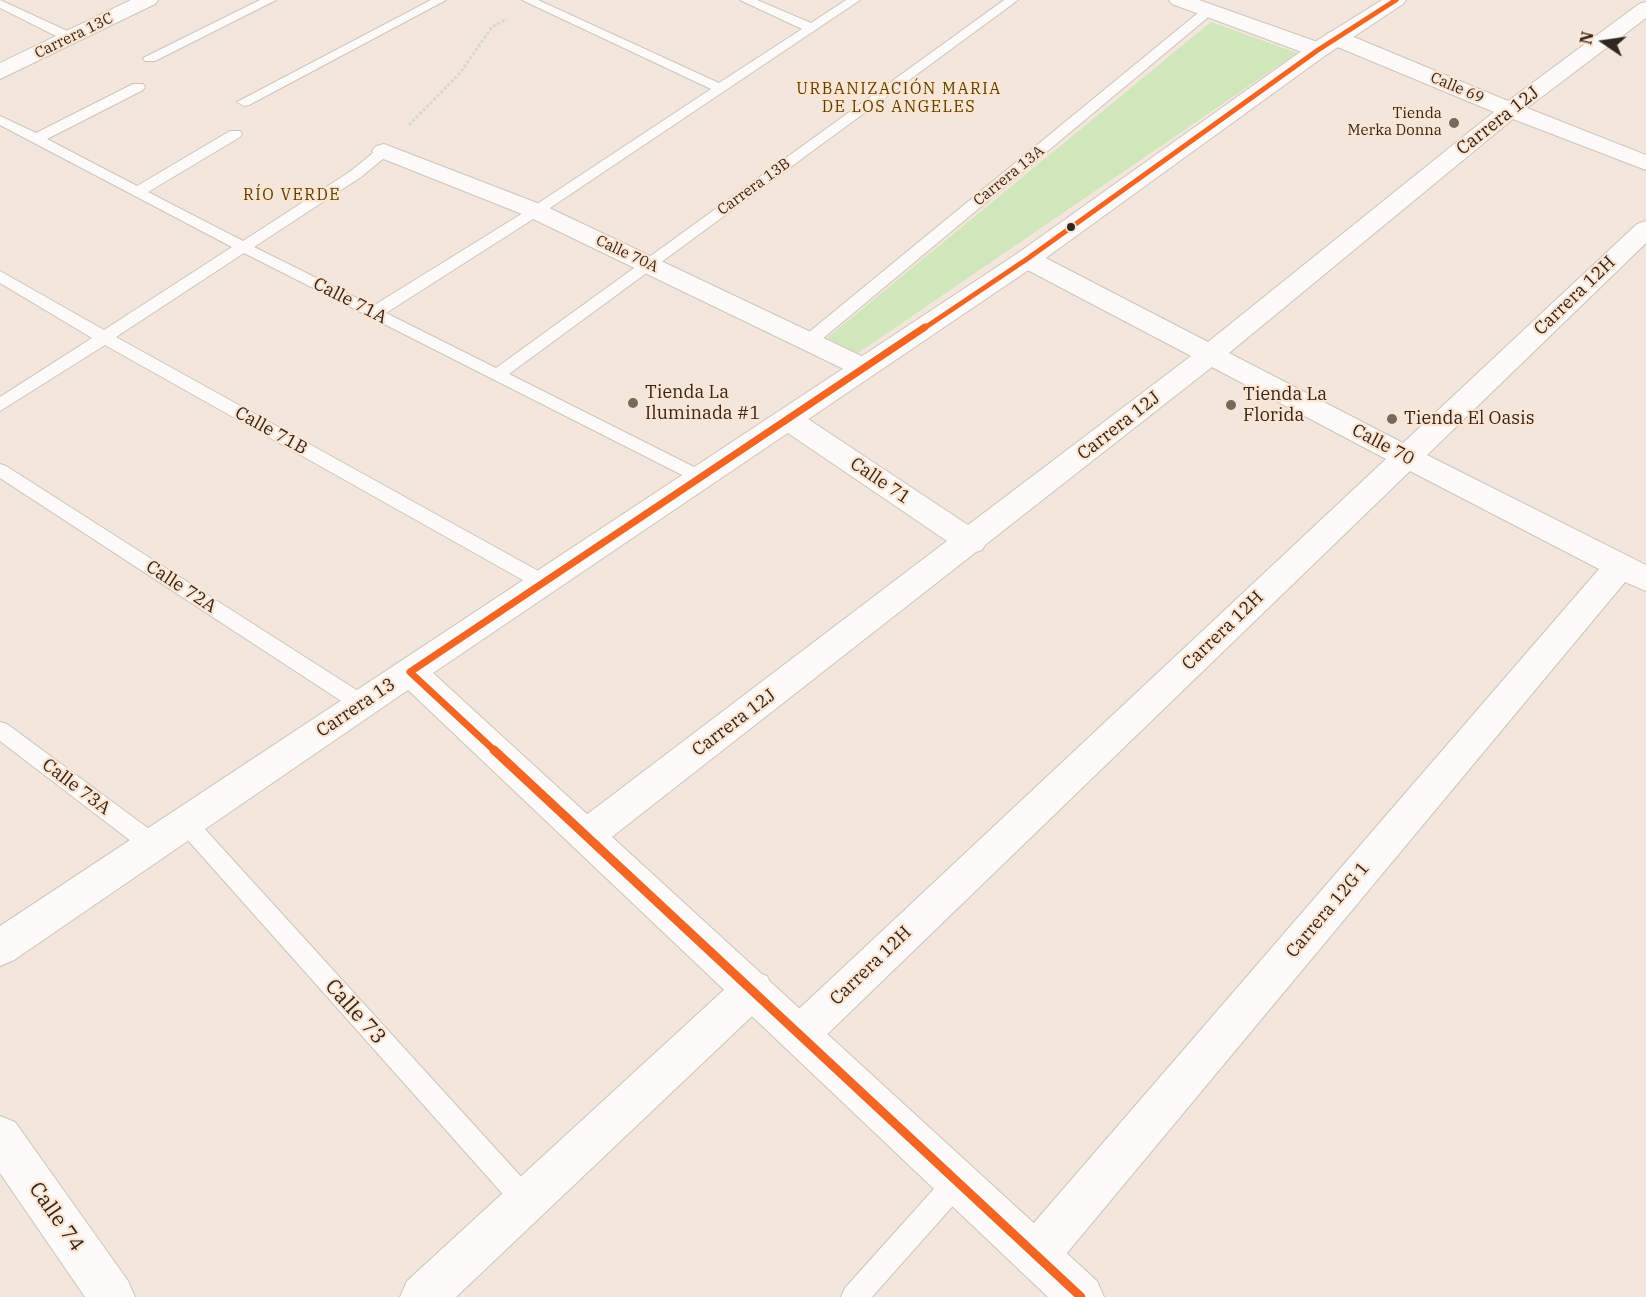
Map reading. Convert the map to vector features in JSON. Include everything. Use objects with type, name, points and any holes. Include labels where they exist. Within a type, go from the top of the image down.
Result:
[{"type":"street","name":"Carrera 13C","points":[[0,72],[148,0]]},
{"type":"street","name":"Calle 69","points":[[1179,0],[1208,11],[1327,44],[1510,110],[1646,163]]},
{"type":"street","name":"Carrera 13","points":[[0,948],[1027,259],[1327,44],[1396,0]]},
{"type":"street","name":"Carrera 12J","points":[[586,836],[971,542],[1211,354],[1510,110],[1646,8]]},
{"type":"street","name":"Calle 70A","points":[[384,151],[536,211],[864,368]]},
{"type":"street","name":"Carrera 12H","points":[[800,1034],[1646,229]]},
{"type":"street","name":"Calle 70","points":[[1027,259],[1406,458],[1633,572]]},
{"type":"street","name":"Calle 71","points":[[789,420],[971,542]]},
{"type":"street","name":"Carrera 12G 1","points":[[1036,1255],[1633,572]]},
{"type":"street","points":[[410,672],[753,989],[1081,1297]]},
{"type":"street","points":[[423,1297],[753,989]]},
{"type":"street","name":"Calle 74","points":[[0,1137],[111,1297]]},
{"type":"lane","points":[[150,58],[270,0]]},
{"type":"lane","points":[[244,102],[440,0]]},
{"type":"lane","points":[[746,0],[811,28]]},
{"type":"lane","points":[[374,313],[536,211],[854,0]]},
{"type":"lane","name":"Carrera 13B","points":[[497,375],[1012,0]]},
{"type":"lane","points":[[531,1],[721,89]]},
{"type":"lane","points":[[0,3],[71,38]]},
{"type":"lane","name":"Carrera 13A","points":[[809,341],[1208,11]]},
{"type":"lane","points":[[36,139],[138,87]]},
{"type":"lane","name":"Calle 71A","points":[[0,120],[243,247],[702,478]]},
{"type":"lane","points":[[137,192],[236,134]]},
{"type":"lane","points":[[0,405],[356,174],[384,151]]},
{"type":"lane","name":"Calle 71B","points":[[0,276],[105,338],[544,583]]},
{"type":"lane","name":"Calle 72A","points":[[0,470],[362,704]]},
{"type":"lane","name":"Calle 73A","points":[[0,730],[152,844]]},
{"type":"lane","name":"Calle 73","points":[[185,822],[526,1201]]},
{"type":"lane","points":[[854,1297],[958,1181]]},
{"type":"path","points":[[384,151],[460,73],[492,27],[531,1]]},
{"type":"green space","points":[[1211,22],[1297,53],[858,353],[827,338]]},
{"type":"transit line","points":[[1081,1297],[410,672],[1027,259],[1318,50],[1396,0]]},
{"type":"place","name":"Tienda Merka Donna","points":[[1454,123]]},
{"type":"place","name":"Tienda La Iluminada #1","points":[[633,403]]},
{"type":"place","name":"Tienda La Florida","points":[[1231,405]]},
{"type":"place","name":"Tienda El Oasis","points":[[1392,419]]},
{"type":"district","name":"URBANIZACIÓN MARIA DE LOS ANGELES","points":[[899,98]]},
{"type":"district","name":"RÍO VERDE","points":[[292,195]]}]
